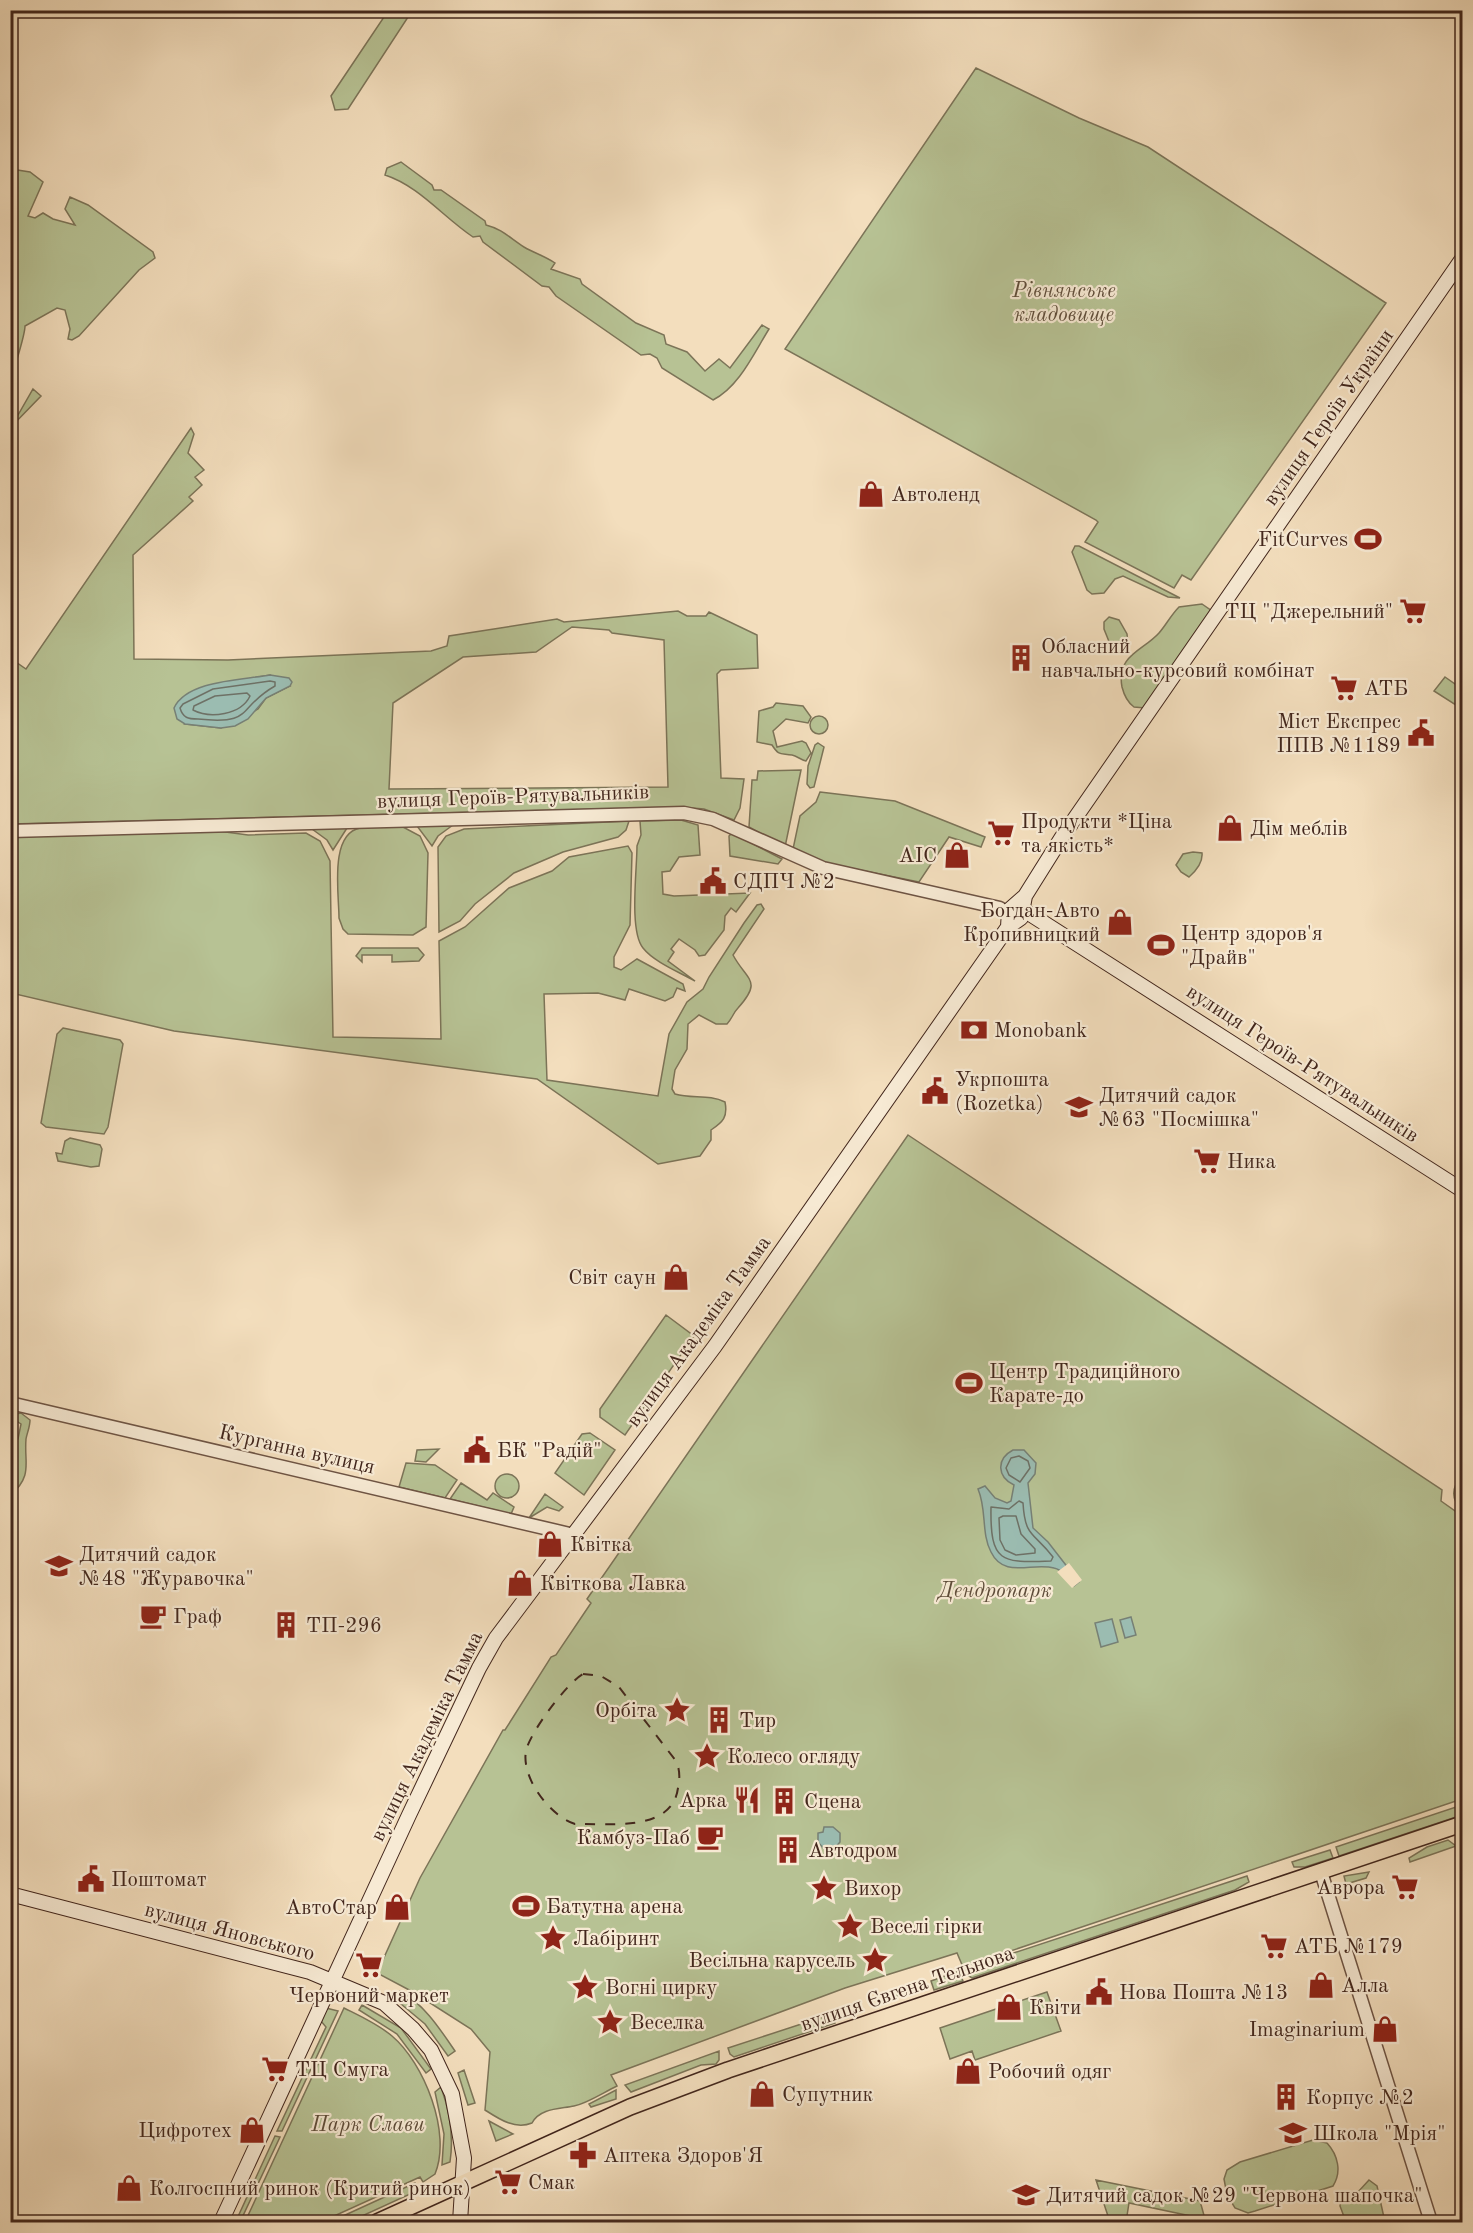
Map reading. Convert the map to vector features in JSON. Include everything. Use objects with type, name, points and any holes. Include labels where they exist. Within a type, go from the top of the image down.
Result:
[{"type":"main road","name":"вулиця Героїв України","points":[[1016,912],[1062,837],[1462,259]]},
{"type":"main road","name":"вулиця Героїв-Рятувальників","points":[[1016,912],[1462,1190]]},
{"type":"main road","name":"вулиця Академіка Тамма","points":[[221,2223],[478,1668],[496,1638],[781,1253],[1016,912]]},
{"type":"main road","name":"вулиця Євгена Тельнова","points":[[377,2223],[630,2107],[728,2070],[1462,1824]]},
{"type":"main road","name":"вулиця Яновського","points":[[10,1894],[299,1969],[384,2003],[413,2029],[431,2050],[444,2074],[458,2118],[464,2158],[460,2223]]},
{"type":"street","name":"вулиця Героїв-Рятувальників","points":[[10,831],[684,813],[713,819],[823,868],[1016,912]]},
{"type":"street","name":"Курганна вулиця","points":[[10,1403],[574,1535]]},
{"type":"street","points":[[1321,1872],[1431,2223]]},
{"type":"green space","points":[[388,11],[412,11],[348,109],[335,110],[331,96]]},
{"type":"green space","name":"Рівнянське кладовище","points":[[976,68],[1079,118],[1148,147],[1386,303],[1191,580],[1182,575],[1174,588],[1085,542],[1098,522],[1096,520],[785,349]]},
{"type":"green space","points":[[401,162],[432,185],[434,190],[441,190],[485,221],[486,225],[501,231],[524,247],[555,263],[551,269],[580,279],[582,284],[636,323],[664,335],[666,344],[687,352],[705,371],[719,359],[730,368],[762,325],[769,329],[752,359],[731,387],[713,400],[662,368],[657,358],[650,354],[641,355],[556,296],[549,287],[542,286],[483,242],[480,236],[473,237],[420,194],[385,175],[387,168]]},
{"type":"green space","points":[[11,169],[30,172],[43,182],[28,216],[35,218],[43,213],[53,219],[75,225],[65,209],[70,197],[88,205],[153,252],[155,258],[139,270],[79,336],[72,340],[68,339],[70,329],[65,310],[57,308],[25,326],[20,351],[11,374]]},
{"type":"green space","points":[[33,389],[41,396],[11,427],[11,419],[18,415]]},
{"type":"green space","points":[[191,428],[194,434],[188,453],[204,470],[195,477],[202,485],[189,497],[193,501],[133,555],[134,659],[228,660],[431,651],[447,646],[449,636],[557,619],[564,622],[678,611],[687,616],[706,616],[709,612],[757,635],[758,668],[721,670],[717,674],[721,778],[744,779],[740,808],[734,820],[704,809],[680,807],[11,824],[10,658],[26,669]],"holes":[[[572,627],[609,630],[612,633],[664,640],[668,787],[389,789],[393,703],[463,657],[536,652]],[[270,675],[290,686],[266,698],[258,709],[221,728],[185,724],[242,680]]]},
{"type":"green space","points":[[1075,546],[1180,598],[1168,597],[1123,576],[1115,579],[1104,593],[1092,594],[1087,590],[1072,552]]},
{"type":"green space","points":[[1202,604],[1212,611],[1145,708],[1134,707],[1126,698],[1122,687],[1121,676],[1127,661],[1159,633],[1179,607]]},
{"type":"green space","points":[[1109,617],[1119,620],[1127,634],[1128,644],[1121,652],[1112,649],[1104,629],[1104,622]]},
{"type":"green space","points":[[1445,677],[1462,689],[1462,709],[1434,691]]},
{"type":"green space","points":[[776,703],[803,706],[811,717],[808,723],[786,719],[773,731],[777,747],[802,741],[806,743],[811,753],[806,761],[780,753],[772,745],[757,742],[759,711],[773,707]]},
{"type":"green space","points":[[819,716],[825,719],[828,725],[825,731],[819,734],[813,731],[810,725],[813,719]]},
{"type":"green space","points":[[818,743],[824,747],[814,787],[810,788],[807,784],[808,766],[815,745]]},
{"type":"green space","points":[[801,770],[785,847],[749,827],[752,780],[757,780],[758,771]]},
{"type":"green space","points":[[820,792],[895,801],[985,837],[981,847],[949,837],[919,882],[825,863],[793,849],[800,816],[816,802]]},
{"type":"green space","points":[[681,820],[698,825],[700,855],[679,857],[670,871],[662,872],[663,894],[674,896],[750,893],[736,912],[731,908],[725,916],[724,930],[705,955],[699,956],[695,950],[679,939],[671,949],[674,952],[668,961],[695,981],[648,953],[639,940],[636,928],[635,884],[637,846],[641,835],[640,821]]},
{"type":"green space","points":[[629,821],[626,830],[618,837],[563,852],[514,873],[475,904],[460,921],[439,932],[438,847],[446,836],[464,829]]},
{"type":"green space","points":[[453,825],[438,836],[432,846],[417,826]]},
{"type":"green space","points":[[403,827],[420,836],[428,853],[426,927],[413,935],[348,934],[343,929],[339,918],[337,881],[340,853],[344,841],[350,833],[360,828]]},
{"type":"green space","points":[[347,828],[333,850],[327,840],[312,829]]},
{"type":"green space","points":[[218,831],[248,835],[306,833],[320,841],[330,861],[333,1037],[441,1039],[439,941],[465,927],[509,888],[552,871],[569,857],[628,846],[632,853],[630,925],[614,957],[614,967],[621,970],[637,959],[683,984],[685,991],[677,988],[673,997],[665,1001],[629,989],[625,1000],[598,993],[544,994],[547,1080],[658,1096],[669,1034],[687,1002],[703,989],[744,923],[757,905],[761,904],[764,909],[733,955],[750,981],[750,992],[727,1024],[716,1024],[699,1015],[688,1024],[687,1049],[675,1070],[672,1089],[675,1094],[713,1098],[725,1102],[725,1115],[721,1122],[711,1130],[711,1140],[700,1156],[658,1164],[537,1079],[174,1031],[11,993],[11,837]]},
{"type":"green space","points":[[732,833],[782,859],[778,864],[730,856],[729,836]]},
{"type":"green space","points":[[1202,853],[1202,857],[1199,866],[1189,877],[1176,865],[1183,854]]},
{"type":"green space","points":[[362,948],[418,948],[424,955],[419,961],[392,962],[392,955],[362,955],[362,962],[356,956]]},
{"type":"green space","points":[[63,1028],[120,1040],[123,1044],[108,1127],[104,1134],[46,1127],[41,1123],[57,1034]]},
{"type":"green space","name":"Дендропарк","points":[[908,1135],[1442,1490],[1441,1501],[1462,1516],[1462,1799],[963,1967],[957,1953],[845,1988],[611,2075],[617,2086],[585,2102],[545,2112],[526,2125],[507,2122],[485,2110],[490,2052],[471,2029],[413,1992],[377,1973],[420,1878],[503,1730],[551,1657],[556,1655],[591,1603],[587,1599]]},
{"type":"green space","points":[[70,1138],[100,1145],[102,1149],[99,1166],[91,1167],[58,1161],[56,1153],[62,1154],[65,1141]]},
{"type":"green space","points":[[666,1315],[694,1336],[625,1435],[600,1417],[600,1409]]},
{"type":"green space","points":[[21,1413],[30,1420],[26,1439],[26,1469],[18,1488],[11,1495],[11,1442],[18,1439],[21,1424],[15,1420],[16,1414]]},
{"type":"green space","points":[[590,1433],[615,1450],[584,1495],[555,1473],[582,1434]]},
{"type":"green space","points":[[439,1449],[426,1462],[415,1461],[417,1450]]},
{"type":"green space","points":[[406,1463],[435,1465],[457,1480],[445,1498],[399,1487]]},
{"type":"green space","points":[[507,1474],[516,1477],[519,1486],[516,1495],[507,1498],[498,1495],[495,1486],[498,1477]]},
{"type":"green space","points":[[1462,1477],[1462,1509],[1454,1498],[1454,1489]]},
{"type":"green space","points":[[461,1483],[487,1500],[493,1493],[514,1507],[511,1514],[450,1499]]},
{"type":"green space","points":[[545,1494],[563,1507],[559,1511],[547,1507],[529,1518]]},
{"type":"green space","points":[[1462,1805],[1462,1815],[1339,1856],[1336,1847]]},
{"type":"green space","points":[[1448,1840],[1456,1846],[1410,1862],[1409,1858],[1427,1847]]},
{"type":"green space","points":[[1330,1850],[1333,1858],[1305,1867],[1294,1867],[1292,1862]]},
{"type":"green space","points":[[1369,1872],[1366,1878],[1346,1884],[1344,1876]]},
{"type":"green space","points":[[1247,1876],[1249,1882],[1235,1890],[972,1978],[967,1975],[965,1969]]},
{"type":"green space","points":[[959,1971],[963,1981],[934,1990],[931,1981]]},
{"type":"green space","points":[[913,1987],[916,1993],[893,1997],[892,1993]]},
{"type":"green space","points":[[400,1991],[424,2010],[455,2051],[448,2056],[425,2024],[395,1999]]},
{"type":"green space","points":[[1047,1992],[1061,2031],[975,2060],[972,2051],[950,2059],[940,2028],[1002,2007],[1005,2014],[1016,2010],[1014,2003]]},
{"type":"green space","points":[[362,2005],[401,2028],[431,2069],[426,2073],[397,2034],[359,2010]]},
{"type":"green space","points":[[326,2008],[338,2011],[282,2131],[277,2131],[326,2027],[321,2021]]},
{"type":"green space","name":"Парк Слави","points":[[344,2008],[387,2032],[404,2048],[415,2063],[432,2100],[437,2119],[440,2139],[435,2174],[423,2182],[420,2177],[321,2222],[245,2222]]},
{"type":"green space","points":[[832,2014],[835,2023],[734,2057],[730,2054],[728,2048]]},
{"type":"green space","points":[[719,2051],[719,2060],[716,2064],[701,2065],[631,2092],[625,2085]]},
{"type":"green space","points":[[464,2070],[475,2103],[468,2105],[458,2073]]},
{"type":"green space","points":[[441,2087],[449,2115],[452,2143],[450,2162],[442,2165],[444,2134],[435,2092]]},
{"type":"green space","points":[[616,2090],[616,2099],[591,2107],[589,2104]]},
{"type":"green space","points":[[489,2121],[513,2134],[496,2141]]},
{"type":"green space","points":[[275,2136],[280,2137],[240,2222],[236,2221]]},
{"type":"green space","points":[[1313,2140],[1327,2143],[1334,2153],[1338,2169],[1333,2186],[1248,2213],[1235,2208],[1227,2195],[1224,2179],[1227,2170],[1240,2162]]},
{"type":"green space","points":[[1096,2180],[1200,2201],[1205,2219],[1129,2203],[1126,2222],[1110,2222]]},
{"type":"green space","points":[[1369,2180],[1377,2186],[1385,2222],[1346,2222],[1340,2206],[1341,2200],[1358,2192]]},
{"type":"green space","points":[[415,2183],[419,2190],[349,2222],[330,2222]]},
{"type":"water","points":[[270,675],[289,678],[292,682],[290,686],[266,698],[248,719],[235,726],[221,728],[185,724],[177,719],[174,708],[191,692],[217,683]]},
{"type":"water","points":[[1013,1450],[1024,1450],[1036,1463],[1035,1474],[1028,1483],[1033,1528],[1048,1542],[1079,1582],[1074,1586],[1066,1575],[1057,1569],[1019,1568],[1003,1565],[991,1552],[986,1537],[978,1489],[985,1486],[995,1498],[1007,1503],[1011,1501],[1014,1485],[1004,1477],[1001,1463]]},
{"type":"water","points":[[1131,1617],[1136,1635],[1125,1638],[1120,1620]]},
{"type":"water","points":[[1112,1619],[1118,1642],[1101,1647],[1095,1623]]},
{"type":"water","points":[[824,1827],[833,1827],[840,1833],[840,1842],[834,1849],[824,1849],[818,1842],[818,1833],[823,1832]]},
{"type":"pier","points":[[1069,1563],[1082,1580],[1072,1588],[1057,1572]]},
{"type":"railway","points":[[583,1674],[601,1676],[619,1687],[676,1761],[679,1781],[673,1802],[664,1812],[651,1819],[621,1824],[575,1824],[547,1805],[533,1784],[526,1762],[529,1743],[534,1732],[559,1697],[583,1674]]},
{"type":"place","name":"Автоленд","points":[[871,494]]},
{"type":"place","name":"FitCurves","points":[[1368,539]]},
{"type":"place","name":"ТЦ \"Джерельний\"","points":[[1413,611]]},
{"type":"place","name":"Обласний навчально-курсовий комбінат","points":[[1021,658]]},
{"type":"place","name":"АТБ","points":[[1344,688]]},
{"type":"place","name":"Міст Експрес ППВ №1189","points":[[1421,733]]},
{"type":"place","name":"Дім меблів","points":[[1230,828]]},
{"type":"place","name":"Продукти *Ціна та якість*","points":[[1001,833]]},
{"type":"place","name":"АІС","points":[[957,855]]},
{"type":"place","name":"СДПЧ №2","points":[[713,881]]},
{"type":"place","name":"Богдан-Авто Кропивницкий","points":[[1120,922]]},
{"type":"place","name":"Центр здоров'я \"Драйв\"","points":[[1161,945]]},
{"type":"place","name":"Monobank","points":[[974,1030]]},
{"type":"place","name":"Укрпошта (Rozetka)","points":[[935,1091]]},
{"type":"place","name":"Дитячий садок №63 \"Посмішка\"","points":[[1079,1107]]},
{"type":"place","name":"Ника","points":[[1207,1161]]},
{"type":"place","name":"Світ саун","points":[[676,1277]]},
{"type":"place","name":"Центр Традиційного Карате-до","points":[[969,1383]]},
{"type":"place","name":"БК \"Радій\"","points":[[477,1450]]},
{"type":"place","name":"Квітка","points":[[550,1544]]},
{"type":"place","name":"Дитячий садок №48 \"Журавочка\"","points":[[59,1566]]},
{"type":"place","name":"Квіткова Лавка","points":[[520,1583]]},
{"type":"place","name":"Граф","points":[[153,1616]]},
{"type":"place","name":"ТП-296","points":[[286,1625]]},
{"type":"place","name":"Орбіта","points":[[677,1710]]},
{"type":"place","name":"Тир","points":[[719,1720]]},
{"type":"place","name":"Колесо огляду","points":[[707,1756]]},
{"type":"place","name":"Арка","points":[[747,1800]]},
{"type":"place","name":"Сцена","points":[[784,1801]]},
{"type":"place","name":"Камбуз-Паб","points":[[710,1837]]},
{"type":"place","name":"Автодром","points":[[788,1850]]},
{"type":"place","name":"Поштомат","points":[[91,1879]]},
{"type":"place","name":"Аврора","points":[[1405,1887]]},
{"type":"place","name":"Вихор","points":[[824,1888]]},
{"type":"place","name":"Батутна арена","points":[[526,1906]]},
{"type":"place","name":"АвтоСтар","points":[[397,1907]]},
{"type":"place","name":"Веселі гірки","points":[[850,1926]]},
{"type":"place","name":"Лабіринт","points":[[553,1938]]},
{"type":"place","name":"АТБ №179","points":[[1274,1946]]},
{"type":"place","name":"Весільна карусель","points":[[875,1960]]},
{"type":"place","name":"Червоний маркет","points":[[369,1965]]},
{"type":"place","name":"Алла","points":[[1321,1985]]},
{"type":"place","name":"Вогні цирку","points":[[585,1987]]},
{"type":"place","name":"Нова Пошта №13","points":[[1099,1992]]},
{"type":"place","name":"Квіти","points":[[1009,2007]]},
{"type":"place","name":"Веселка","points":[[610,2022]]},
{"type":"place","name":"Imaginarium","points":[[1385,2029]]},
{"type":"place","name":"ТЦ Смуга","points":[[275,2069]]},
{"type":"place","name":"Робочий одяг","points":[[968,2071]]},
{"type":"place","name":"Супутник","points":[[762,2094]]},
{"type":"place","name":"Корпус №2","points":[[1286,2097]]},
{"type":"place","name":"Цифротех","points":[[252,2130]]},
{"type":"place","name":"Школа \"Мрія\"","points":[[1293,2133]]},
{"type":"place","name":"Аптека Здоров'Я","points":[[583,2155]]},
{"type":"place","name":"Смак","points":[[508,2182]]},
{"type":"place","name":"Колгоспний ринок (Критий ринок)","points":[[129,2188]]},
{"type":"place","name":"Дитячий садок №29 \"Червона шапочка\"","points":[[1026,2195]]}]
